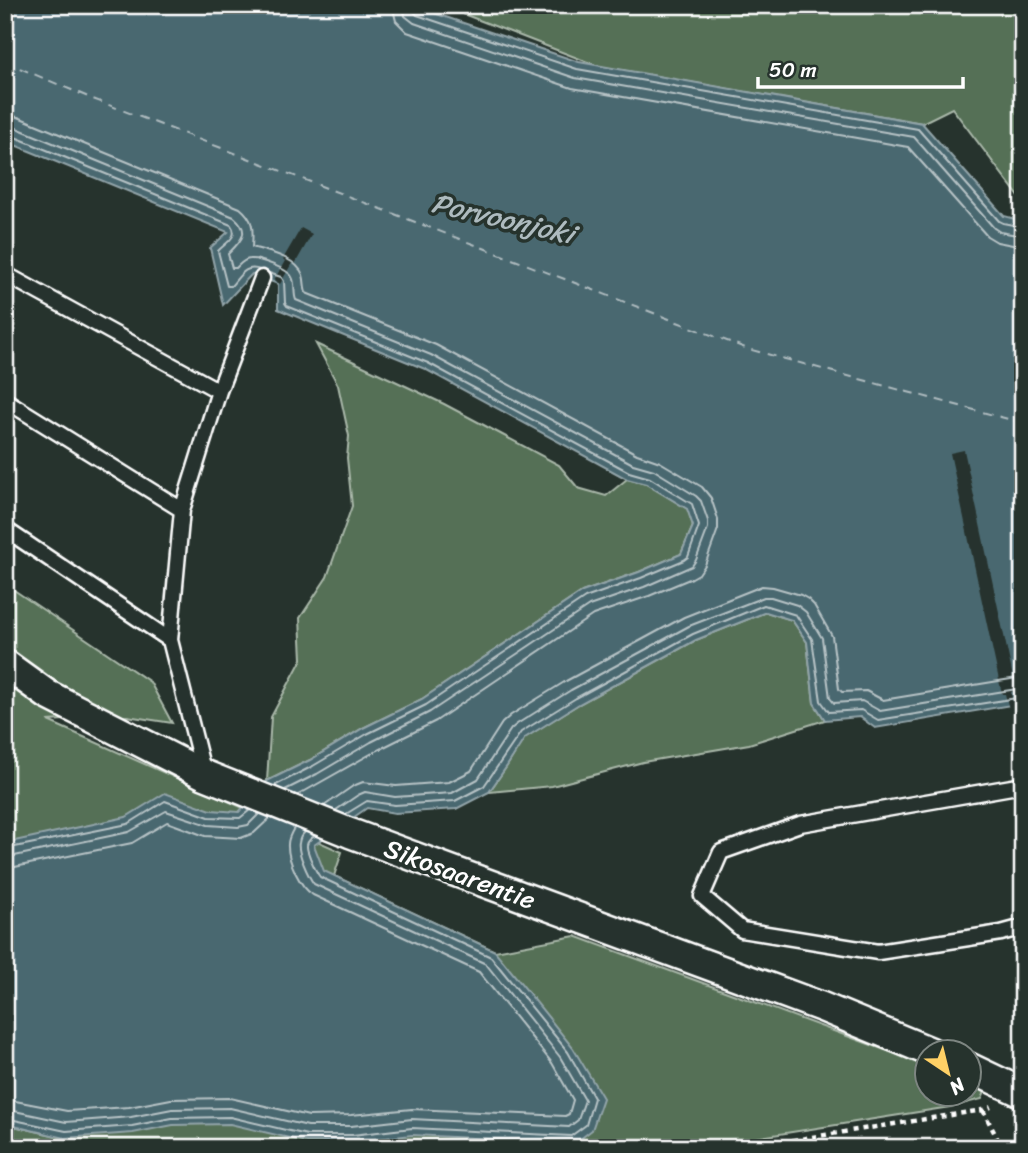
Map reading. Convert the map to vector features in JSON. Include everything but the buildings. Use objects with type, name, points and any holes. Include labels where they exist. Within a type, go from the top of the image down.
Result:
[{"type":"street","name":"Sikosaarentie","points":[[5,664],[48,695],[205,775],[350,833],[822,1007],[912,1044]]},
{"type":"street","points":[[982,1074],[1023,1093]]},
{"type":"lane","points":[[5,274],[219,391]]},
{"type":"lane","points":[[205,775],[170,640],[182,510],[219,391],[261,278]]},
{"type":"lane","points":[[5,400],[182,510]]},
{"type":"lane","points":[[5,529],[170,640]]},
{"type":"lane","points":[[1023,785],[800,824],[721,852],[702,896],[743,930],[878,952],[1002,933],[1023,927]]},
{"type":"path","points":[[743,1148],[983,1110],[993,1106]]},
{"type":"path","points":[[983,1110],[1002,1148]]},
{"type":"green space","points":[[440,5],[1007,5],[1023,26],[1023,202],[952,108],[922,123],[598,66]]},
{"type":"green space","points":[[316,344],[444,404],[559,465],[578,488],[606,496],[627,479],[646,484],[688,509],[693,526],[681,554],[582,592],[422,699],[267,781],[271,717],[302,659],[300,618],[327,577],[352,506],[347,458],[349,436],[338,385]]},
{"type":"green space","points":[[5,584],[150,682],[172,723],[127,716],[48,721],[342,852],[334,876],[495,951],[575,936],[912,1060],[912,1108],[944,1108],[691,1148],[581,1148],[574,1143],[530,1148],[5,1148],[5,1124],[65,1138],[5,1052]]},
{"type":"green space","points":[[766,612],[792,620],[807,642],[814,703],[825,720],[749,744],[643,762],[552,786],[489,792],[524,738],[579,704],[696,640]]},
{"type":"water","name":"Porvoonjoki","points":[[5,5],[410,5],[579,62],[922,123],[1004,216],[1023,221],[1023,703],[875,728],[860,717],[825,720],[814,703],[807,642],[792,620],[766,612],[696,640],[579,704],[525,738],[489,792],[456,809],[395,813],[367,808],[314,845],[324,871],[495,951],[573,1048],[603,1098],[592,1130],[575,1143],[412,1135],[352,1142],[306,1142],[230,1124],[173,1125],[133,1133],[65,1138],[5,1124],[5,843],[126,817],[165,793],[211,810],[239,812],[267,781],[422,699],[582,592],[681,554],[693,526],[687,509],[646,484],[627,479],[425,369],[278,309],[278,284],[252,274],[223,305],[210,248],[228,232],[5,141]]},
{"type":"pier","points":[[301,228],[312,234],[280,284],[274,280]]},
{"type":"pier","points":[[964,450],[1016,691],[1011,692],[1014,708],[1009,709],[1005,694],[1002,694],[950,453]]},
{"type":"ferry route","points":[[5,62],[93,99],[748,349],[1023,423]]}]
